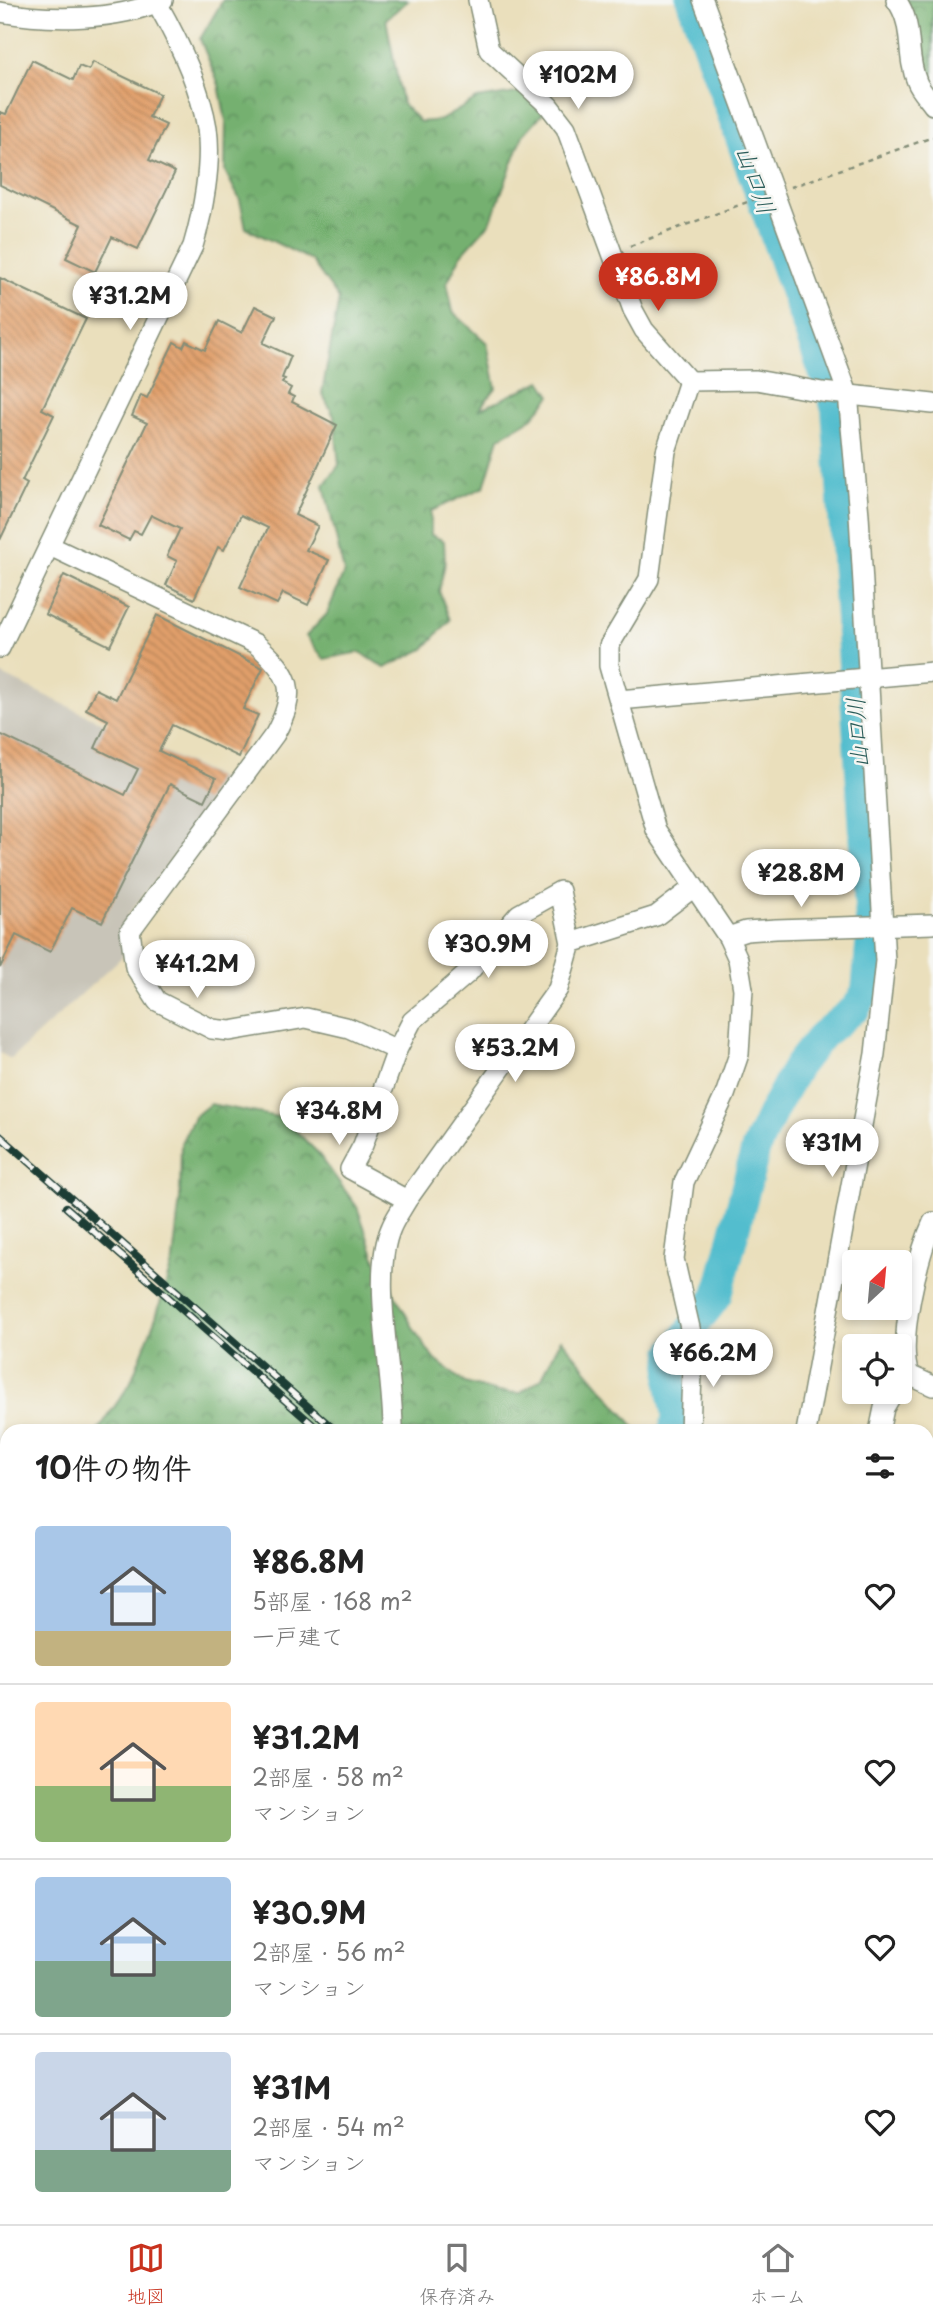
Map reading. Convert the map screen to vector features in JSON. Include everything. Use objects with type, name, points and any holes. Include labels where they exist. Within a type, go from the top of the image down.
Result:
[{"type":"street","points":[[478,0],[489,50],[549,106],[566,128],[633,310],[644,330],[689,381],[756,380],[822,392],[933,404]]},
{"type":"street","points":[[704,0],[848,394],[859,515],[885,961],[875,1054],[807,1424]]},
{"type":"street","points":[[896,0],[909,27],[910,55],[917,83],[933,105]]},
{"type":"street","points":[[0,12],[59,19],[160,1],[207,129],[203,213],[193,246],[0,648]]},
{"type":"street","points":[[689,381],[666,451],[649,579],[609,646],[609,666],[656,830],[728,937],[738,959],[743,989],[739,1054],[725,1095],[684,1182],[674,1259],[693,1341],[690,1424]]},
{"type":"street","points":[[50,546],[256,644],[276,662],[288,682],[288,710],[275,734],[130,931],[135,967],[157,1001],[212,1030],[230,1031],[306,1018],[349,1028],[397,1050]]},
{"type":"street","points":[[619,700],[933,672]]},
{"type":"street","points":[[571,943],[656,916],[694,887]]},
{"type":"street","points":[[393,1424],[394,1398],[384,1324],[384,1261],[390,1229],[407,1200],[558,989],[571,943],[560,891],[519,914],[468,973],[412,1021],[397,1050],[363,1145],[350,1169],[407,1200]]},
{"type":"street","points":[[728,937],[776,929],[933,924]]},
{"type":"street","points":[[907,1334],[920,1248],[933,1222]]},
{"type":"street","points":[[912,1382],[933,1386]]},
{"type":"street","points":[[880,1424],[886,1404]]},
{"type":"path","points":[[775,192],[933,137]]},
{"type":"path","points":[[612,252],[752,201]]},
{"type":"shaded area","points":[[0,674],[230,783],[128,915],[123,956],[11,1059],[0,1053]]},
{"type":"green space","points":[[223,0],[409,0],[386,19],[402,103],[420,122],[441,120],[477,99],[522,92],[543,113],[523,135],[490,223],[461,255],[447,283],[453,312],[487,343],[496,388],[478,410],[541,381],[551,396],[531,419],[499,438],[484,487],[431,511],[431,535],[444,541],[445,563],[439,591],[450,620],[424,649],[385,668],[360,652],[324,659],[306,636],[327,614],[344,572],[324,485],[339,465],[334,416],[322,393],[339,299],[311,260],[246,228],[240,200],[225,171],[226,121],[219,85],[200,39]]},
{"type":"green space","points":[[901,0],[933,0],[933,82],[910,55]]},
{"type":"green space","points":[[210,1104],[283,1118],[317,1152],[357,1207],[376,1260],[433,1358],[465,1383],[497,1392],[520,1393],[542,1378],[561,1339],[632,1424],[102,1424],[130,1384],[156,1317],[173,1260],[180,1198],[181,1143],[194,1117]]},
{"type":"building","points":[[32,60],[73,80],[79,66],[89,70],[93,62],[160,94],[149,117],[166,125],[149,160],[175,172],[138,249],[112,237],[95,272],[66,258],[82,225],[0,185],[0,112],[6,114]]},
{"type":"building","points":[[0,278],[86,319],[42,409],[54,415],[22,481],[27,484],[0,540]]},
{"type":"building","points":[[255,306],[276,316],[263,343],[291,356],[282,383],[291,388],[288,394],[294,397],[292,402],[337,425],[295,515],[318,526],[306,550],[329,560],[308,605],[283,593],[277,604],[240,587],[268,528],[241,515],[224,550],[218,547],[194,599],[166,585],[177,561],[167,556],[180,529],[151,515],[141,534],[134,531],[129,540],[98,525],[147,423],[132,416],[141,395],[147,398],[174,342],[183,347],[186,341],[205,350],[219,321],[242,333]]},
{"type":"building","points":[[64,575],[129,607],[110,646],[45,614]]},
{"type":"building","points":[[157,615],[263,668],[243,709],[258,715],[239,757],[172,725],[159,751],[216,778],[205,801],[170,784],[102,922],[72,908],[50,952],[16,935],[0,968],[0,734],[125,795],[138,769],[95,748],[108,720],[86,709],[96,689],[116,699]]},
{"type":"waterway","name":"山口川","points":[[675,1424],[677,1416],[671,1384],[673,1353],[718,1295],[756,1148],[774,1109],[797,1067],[822,1035],[856,1008],[866,991],[871,937],[836,408],[691,0]]},
{"type":"railway","points":[[0,1136],[328,1424]]},
{"type":"railway","points":[[66,1207],[312,1424]]}]
